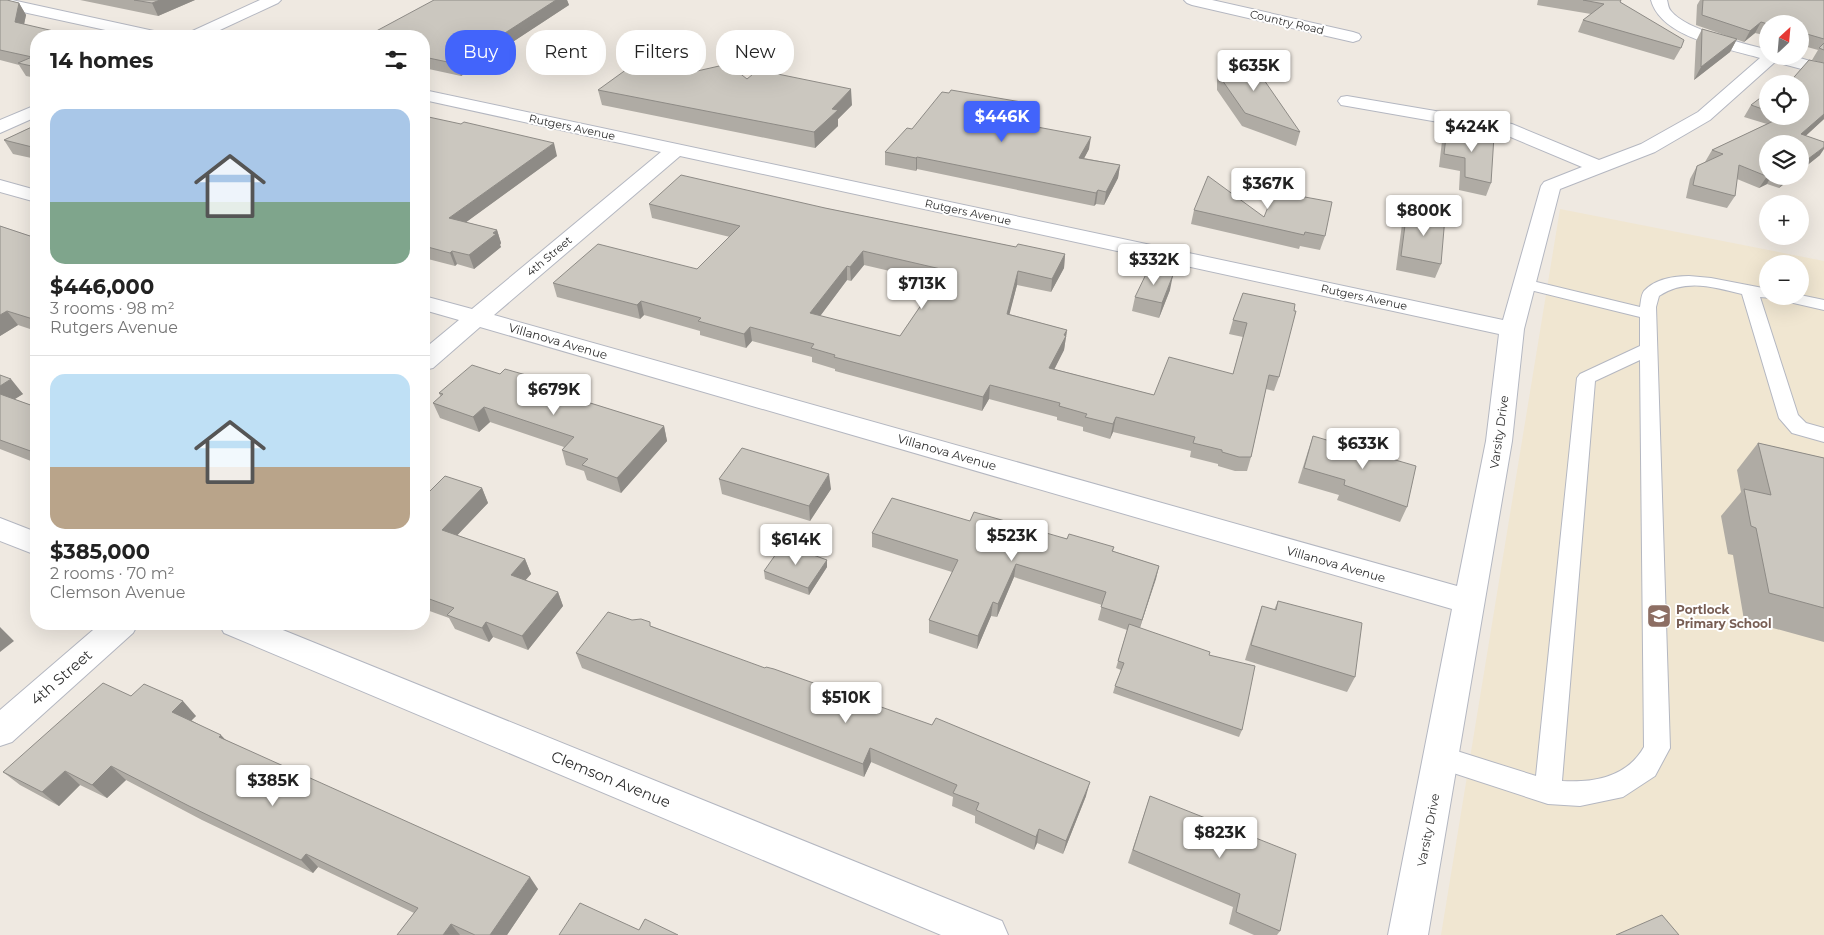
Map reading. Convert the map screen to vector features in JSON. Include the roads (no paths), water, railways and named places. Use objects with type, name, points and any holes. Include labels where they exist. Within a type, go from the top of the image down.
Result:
[{"type":"street","points":[[207,30],[272,0]]},
{"type":"street","name":"Country Road","points":[[1192,0],[1353,36]]},
{"type":"street","points":[[1659,0],[1665,14],[1685,28],[1759,52]]},
{"type":"street","points":[[0,2],[127,30]]},
{"type":"street","name":"Varsity Drive","points":[[1408,935],[1499,441],[1512,329],[1551,186],[1648,148],[1704,116],[1763,65]]},
{"type":"street","points":[[1806,65],[1824,70]]},
{"type":"street","name":"Rutgers Avenue","points":[[430,96],[1512,329]]},
{"type":"street","points":[[1347,102],[1504,128],[1530,137],[1598,167]]},
{"type":"street","points":[[0,127],[30,113]]},
{"type":"street","name":"4th Street","points":[[430,357],[675,150]]},
{"type":"street","points":[[0,186],[30,194]]},
{"type":"street","name":"Villanova Avenue","points":[[430,306],[1470,602]]},
{"type":"street","points":[[0,529],[30,542]]},
{"type":"street","name":"4th Street","points":[[0,731],[115,630]]},
{"type":"street","name":"Clemson Avenue","points":[[250,630],[988,935]]},
{"type":"lane","points":[[1441,758],[1548,792],[1580,794],[1614,788],[1646,768],[1657,748],[1648,314],[1651,294],[1663,285],[1679,281],[1705,282],[1759,292]]},
{"type":"lane","points":[[1524,284],[1648,314]]},
{"type":"lane","points":[[1809,302],[1824,305]]},
{"type":"lane","points":[[1762,305],[1789,418],[1798,428],[1824,436]]},
{"type":"lane","points":[[1548,792],[1586,378],[1649,349]]},
{"type":"place","name":"Portlock Primary School","points":[[1659,616]]}]
